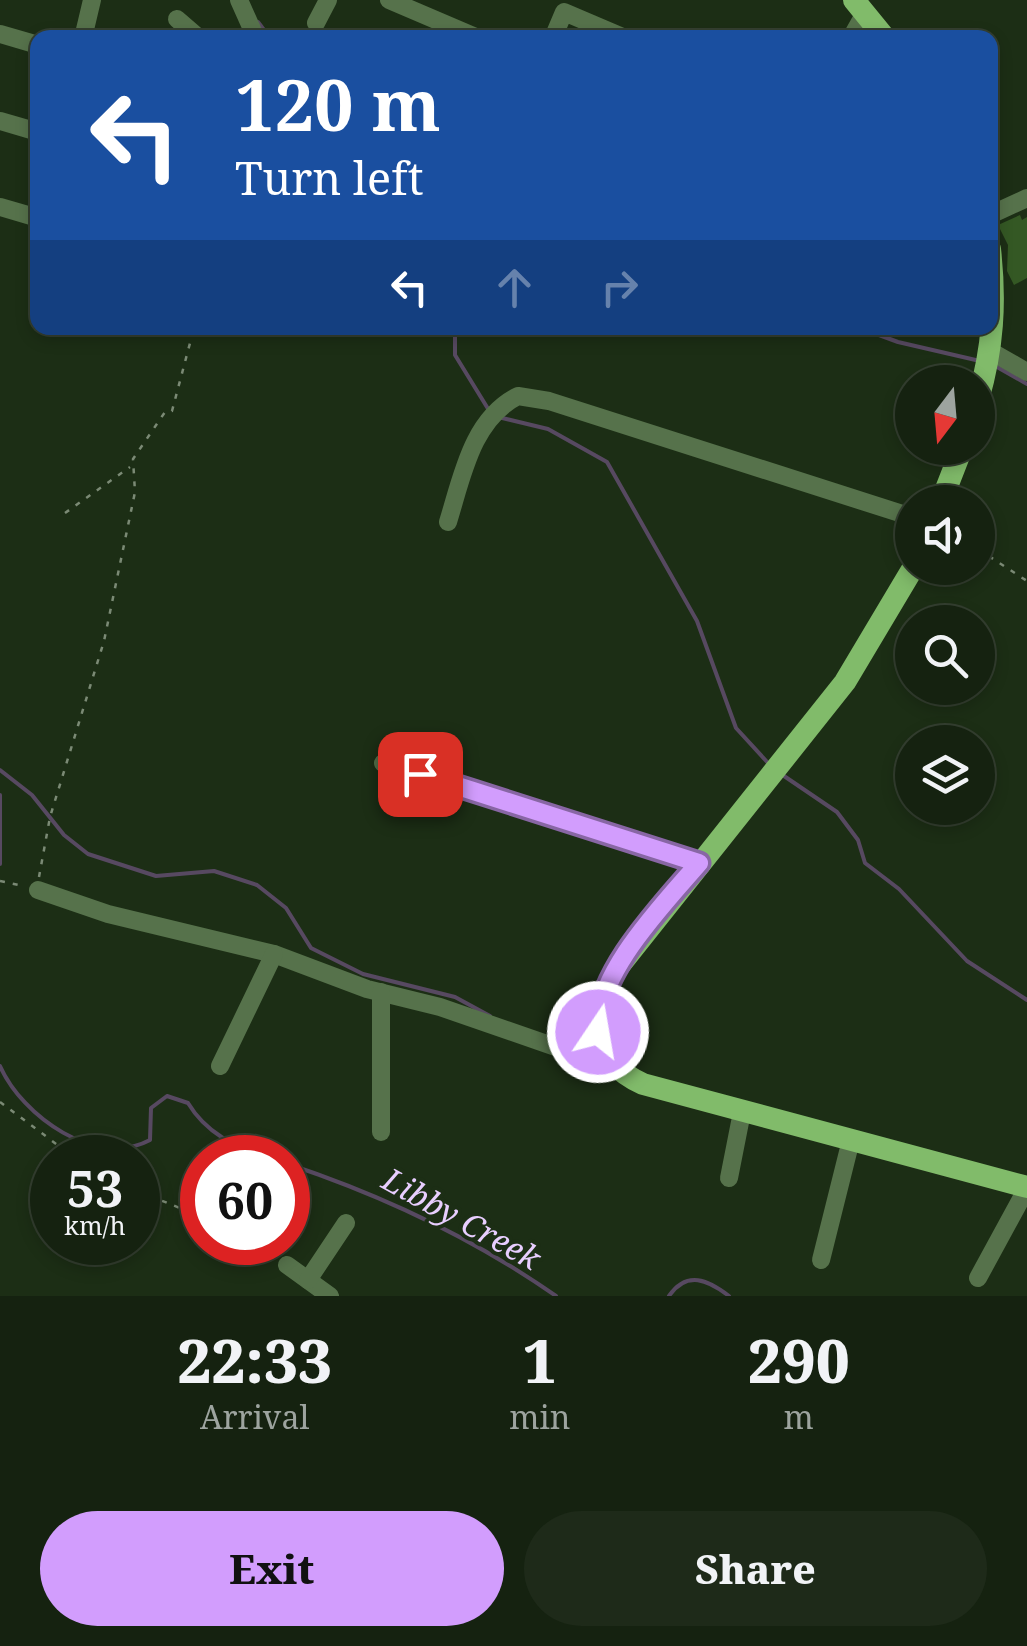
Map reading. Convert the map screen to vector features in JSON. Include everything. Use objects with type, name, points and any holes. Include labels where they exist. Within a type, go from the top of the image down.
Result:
[{"type":"main road","points":[[860,6],[879,30]]},
{"type":"main road","points":[[988,365],[992,335]]},
{"type":"main road","points":[[904,585],[845,682],[699,863],[602,993],[597,1020],[605,1055],[626,1077],[643,1084],[1027,1187]]},
{"type":"street","points":[[85,30],[92,0]]},
{"type":"street","points":[[239,0],[252,30]]},
{"type":"street","points":[[316,23],[328,0]]},
{"type":"street","points":[[389,0],[459,30]]},
{"type":"street","points":[[852,30],[860,6]]},
{"type":"street","points":[[556,30],[564,12],[607,30]]},
{"type":"street","points":[[178,19],[190,30]]},
{"type":"street","points":[[0,34],[30,43]]},
{"type":"street","points":[[0,121],[30,130]]},
{"type":"street","points":[[998,211],[1027,198]]},
{"type":"street","points":[[0,208],[30,216]]},
{"type":"street","points":[[992,352],[1027,372]]},
{"type":"street","points":[[448,522],[467,460],[488,419],[518,396],[550,402],[895,512]]},
{"type":"street","points":[[383,763],[699,863]]},
{"type":"street","points":[[38,890],[108,914],[274,954],[567,1051],[605,1055]]},
{"type":"street","points":[[220,1066],[274,954]]},
{"type":"street","points":[[380,992],[381,1132]]},
{"type":"street","points":[[729,1178],[742,1112]]},
{"type":"street","points":[[822,1260],[851,1140]]},
{"type":"street","points":[[978,1278],[1027,1187]]},
{"type":"street","points":[[308,1280],[346,1222]]},
{"type":"street","points":[[287,1266],[330,1296]]},
{"type":"path","points":[[0,880],[38,890],[50,818],[104,641],[135,492],[131,467],[140,444],[164,412],[172,411],[192,335]]},
{"type":"path","points":[[65,513],[131,467]]},
{"type":"path","points":[[995,560],[1027,580]]},
{"type":"path","points":[[0,1102],[44,1135]]},
{"type":"building","points":[[1020,215],[1022,220],[1027,217],[1027,278],[1014,285],[1007,271],[1008,245],[998,225]]},
{"type":"waterway","points":[[258,22],[264,30]]},
{"type":"waterway","points":[[455,335],[455,355],[490,412]]},
{"type":"waterway","points":[[879,335],[980,361]]},
{"type":"waterway","points":[[997,367],[1027,384]]},
{"type":"waterway","points":[[498,417],[548,429],[607,462],[697,621],[736,728],[769,764]]},
{"type":"waterway","points":[[0,770],[32,795],[64,835],[88,854],[156,876],[214,871],[257,885],[286,908],[311,948],[363,974],[455,997],[490,1016]]},
{"type":"waterway","points":[[784,776],[837,812],[858,840],[865,863],[899,889],[967,961],[1027,1000]]},
{"type":"waterway","name":"Libby Creek","points":[[0,795],[0,864]]},
{"type":"waterway","name":"Libby Creek","points":[[0,1066],[25,1103],[63,1133],[85,1143],[129,1147],[150,1140],[151,1108],[167,1096],[188,1103],[203,1123],[219,1135]]},
{"type":"waterway","name":"Libby Creek","points":[[310,1172],[427,1220],[493,1255],[556,1296]]},
{"type":"waterway","name":"Libby Creek","points":[[669,1296],[690,1280],[713,1286],[729,1296]]},
{"type":"route","points":[[420,774],[699,863],[608,982],[598,1006],[598,1032]]}]
